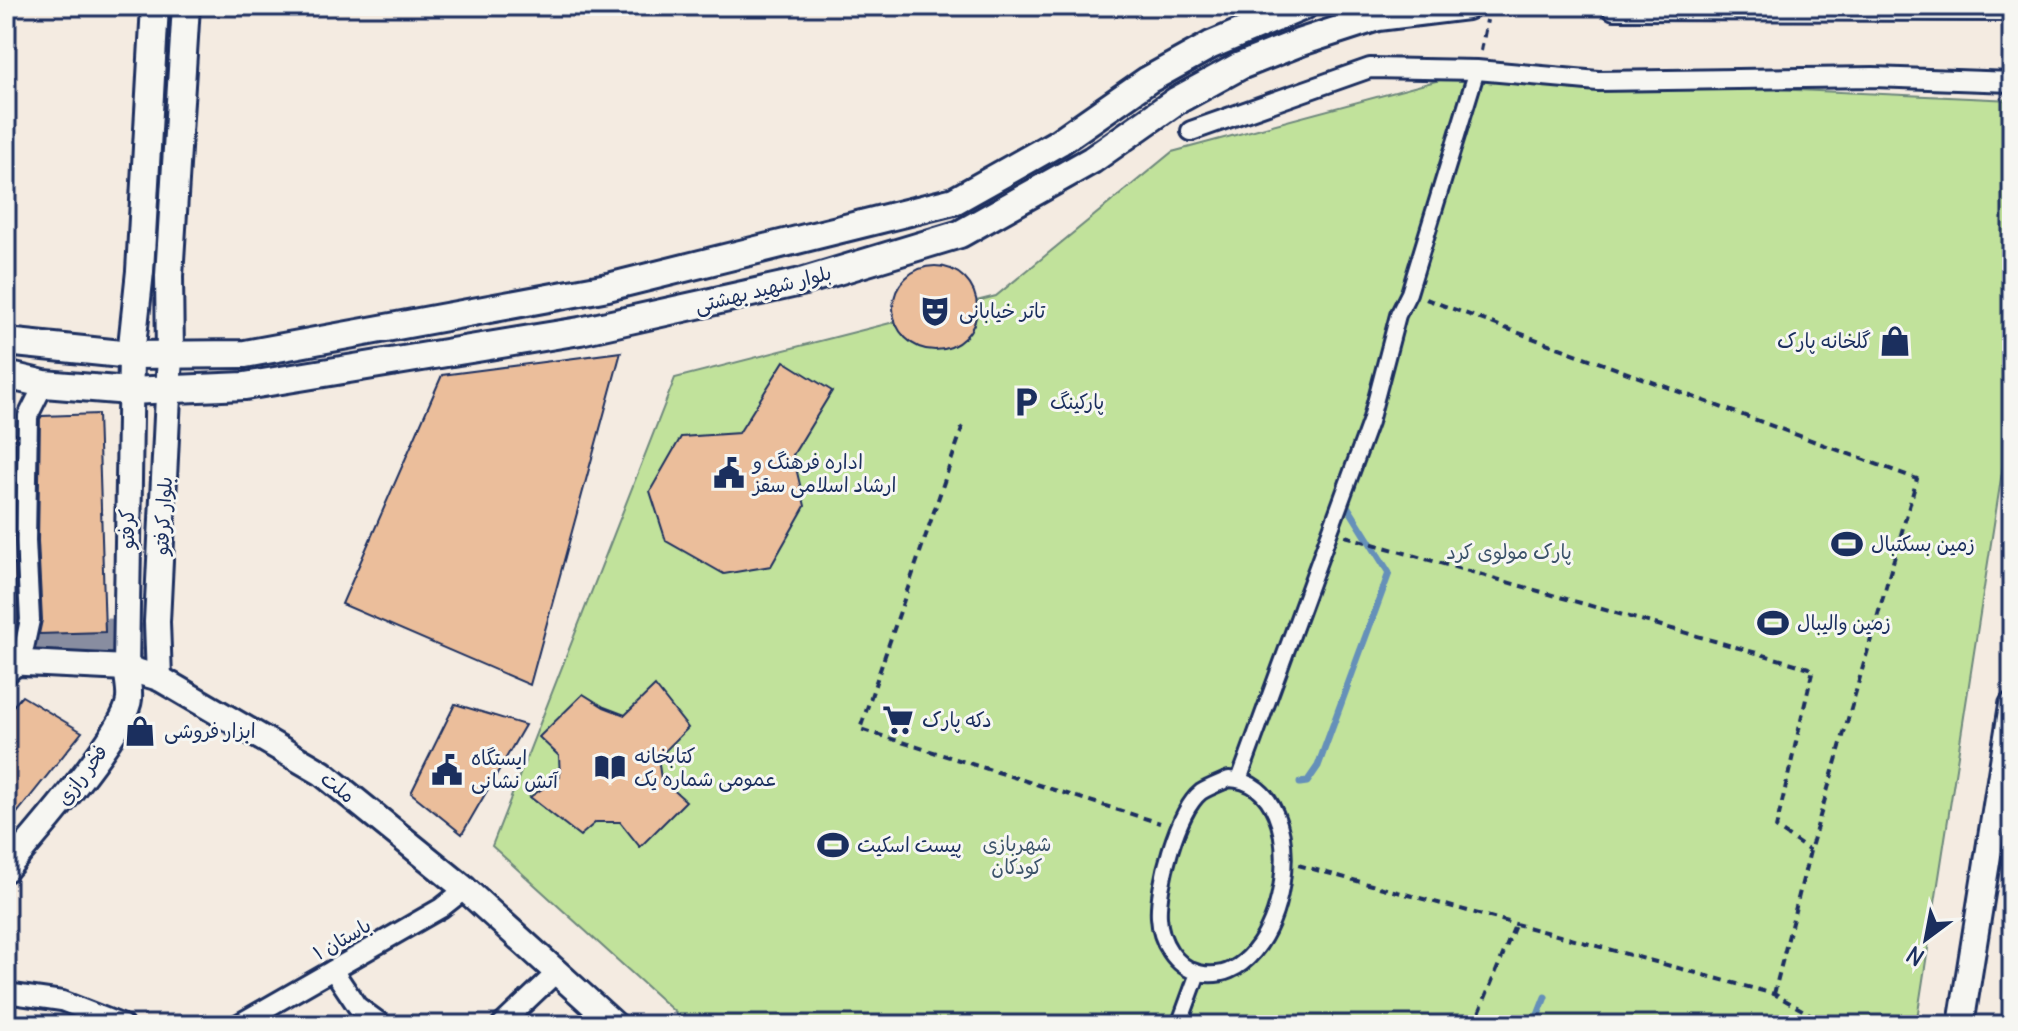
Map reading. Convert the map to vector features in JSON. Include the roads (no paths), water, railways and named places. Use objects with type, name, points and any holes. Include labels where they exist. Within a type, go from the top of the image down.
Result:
[{"type":"main road","points":[[131,355],[140,271],[155,6]]},
{"type":"main road","points":[[170,355],[169,276],[186,6]]},
{"type":"main road","name":"بلوار شهید بهشتی","points":[[6,342],[131,355],[245,354],[608,287],[954,201],[1059,142],[1161,73],[1211,45],[1304,6]]},
{"type":"main road","points":[[1615,6],[2012,7]]},
{"type":"main road","name":"بلوار شهید بهشتی","points":[[6,375],[44,384],[129,391],[245,386],[580,331],[815,278],[960,234],[1092,160],[1176,101],[1240,66],[1378,17],[1477,12]]},
{"type":"street","points":[[1191,131],[1370,68],[1477,70],[1598,81],[1873,77],[2012,82]]},
{"type":"street","points":[[1239,780],[1370,422],[1398,315],[1409,293],[1477,70]]},
{"type":"street","name":"کرفتو","points":[[126,668],[131,355]]},
{"type":"street","name":"بلوار کرفتو","points":[[159,678],[157,622],[170,355]]},
{"type":"street","points":[[11,666],[30,620],[26,541],[28,416],[44,384]]},
{"type":"street","points":[[6,541],[26,541]]},
{"type":"street","name":"ملت","points":[[11,666],[126,668],[159,678],[322,773],[465,889],[615,1025]]},
{"type":"street","name":"فخر رازی","points":[[6,869],[53,814],[121,723],[130,700],[126,668]]},
{"type":"street","points":[[1961,1025],[2012,705]]},
{"type":"street","points":[[1229,779],[1239,780],[1254,785],[1277,814],[1284,861],[1279,900],[1258,947],[1232,970],[1217,974],[1198,973],[1181,964],[1169,952],[1159,918],[1165,868],[1178,828],[1200,793],[1229,779]]},
{"type":"street","name":"باستان ۱","points":[[237,1025],[441,908],[465,889]]},
{"type":"street","points":[[333,970],[357,1006],[383,1025]]},
{"type":"street","points":[[501,1025],[557,972]]},
{"type":"street","points":[[1179,1025],[1198,973]]},
{"type":"street","points":[[6,993],[62,1001],[123,1025]]},
{"type":"waterway","points":[[1300,783],[1307,782],[1318,766],[1389,573],[1344,501]]},
{"type":"waterway","points":[[1534,1025],[1545,997]]},
{"type":"place","name":"تاتر خیابانی","points":[[935,311]]},
{"type":"place","name":"گلخانه پارک","points":[[1895,341]]},
{"type":"place","name":"پارکینگ","points":[[1026,402]]},
{"type":"place","name":"اداره فرهنگ و ارشاد اسلامی سقز","points":[[729,473]]},
{"type":"place","name":"زمین بسکتبال","points":[[1847,544]]},
{"type":"place","name":"زمین والیبال","points":[[1773,623]]},
{"type":"place","name":"دکه پارک","points":[[898,720]]},
{"type":"place","name":"ابزار فروشی","points":[[140,731]]},
{"type":"place","name":"کتابخانه عمومی شماره یک","points":[[610,767]]},
{"type":"place","name":"ایستگاه آتش نشانی","points":[[447,770]]},
{"type":"place","name":"پیست اسکیت","points":[[833,845]]},
{"type":"park label","name":"پارک مولوی کرد","points":[[1509,552]]},
{"type":"park label","name":"شهربازی کودکان","points":[[1017,856]]}]
